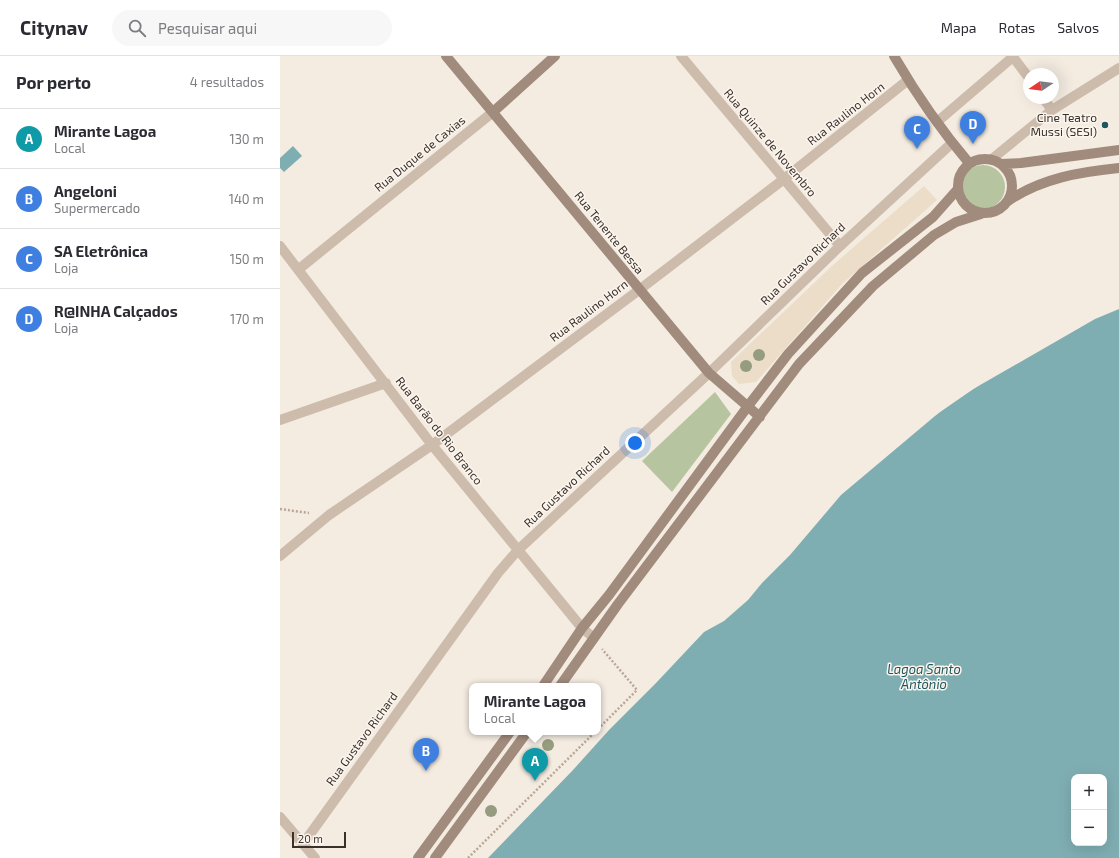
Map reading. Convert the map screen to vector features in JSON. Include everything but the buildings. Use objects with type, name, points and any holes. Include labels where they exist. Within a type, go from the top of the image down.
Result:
[{"type":"main road","name":"Rua Tenente Bessa","points":[[446,56],[709,373],[760,417]]},
{"type":"main road","name":"Rua Duque de Caxias","points":[[493,112],[555,56]]},
{"type":"main road","points":[[894,56],[908,80],[937,122],[969,163]]},
{"type":"main road","points":[[982,214],[973,211],[966,206],[960,198],[958,180],[962,170],[969,163],[980,159],[996,162],[1021,163],[1119,150]]},
{"type":"main road","points":[[996,162],[1007,169],[1011,177],[1012,193],[1008,201]]},
{"type":"main road","points":[[562,683],[594,638],[799,364],[873,286],[934,235],[956,222],[982,214],[992,213],[1001,208],[1022,191],[1046,182],[1082,172],[1119,168]]},
{"type":"main road","points":[[544,683],[582,628],[609,595],[678,500],[788,354],[862,273],[932,216],[958,190]]},
{"type":"main road","points":[[678,500],[690,509]]},
{"type":"main road","points":[[418,858],[508,735]]},
{"type":"main road","points":[[435,858],[525,735]]},
{"type":"main road","points":[[503,742],[514,749]]},
{"type":"street","name":"Rua Quinze de Novembro","points":[[681,56],[840,246]]},
{"type":"street","points":[[937,122],[1014,56],[1023,69]]},
{"type":"street","points":[[996,162],[1052,110],[1119,68]]},
{"type":"street","name":"Rua Raulino Horn","points":[[280,556],[329,515],[432,444],[639,290],[784,179],[908,80]]},
{"type":"street","points":[[1048,104],[1052,110]]},
{"type":"street","name":"Rua Duque de Caxias","points":[[299,269],[493,112]]},
{"type":"street","name":"Rua Gustavo Richard","points":[[303,844],[498,573],[518,550],[709,373],[840,246],[952,143]]},
{"type":"street","name":"Rua Barão do Rio Branco","points":[[280,246],[432,444],[582,628],[594,638]]},
{"type":"street","points":[[280,420],[386,383]]},
{"type":"street","points":[[280,818],[315,858]]},
{"type":"path","points":[[280,509],[329,515]]},
{"type":"path","points":[[594,638],[637,690],[601,726]]},
{"type":"path","points":[[468,858],[592,735]]},
{"type":"green space","points":[[979,165],[987,165],[999,171],[1005,183],[1005,191],[999,203],[987,209],[979,209],[967,203],[961,191],[961,183],[967,171]]},
{"type":"green space","points":[[715,392],[731,414],[672,492],[642,461]]},
{"type":"shaded area","points":[[924,186],[937,200],[842,284],[756,382],[739,384],[732,376],[731,362],[833,265]]},
{"type":"water","points":[[293,146],[302,156],[284,172],[280,168],[280,158]]},
{"type":"water","name":"Lagoa Santo Antônio","points":[[1119,309],[1119,858],[488,858],[704,632],[724,621],[748,600],[762,583],[790,555],[841,495],[954,400],[1095,319]]},
{"type":"pier","points":[[1074,329],[982,383],[917,428],[952,398]]},
{"type":"place","name":"Cine Teatro Mussi (SESI)","points":[[1105,125]]},
{"type":"place","name":"R@INHA Calçados","points":[[973,144]]},
{"type":"place","name":"SA Eletrônica","points":[[917,149]]},
{"type":"place","name":"Angeloni","points":[[426,771]]},
{"type":"place","name":"Mirante Lagoa","points":[[535,781]]}]
